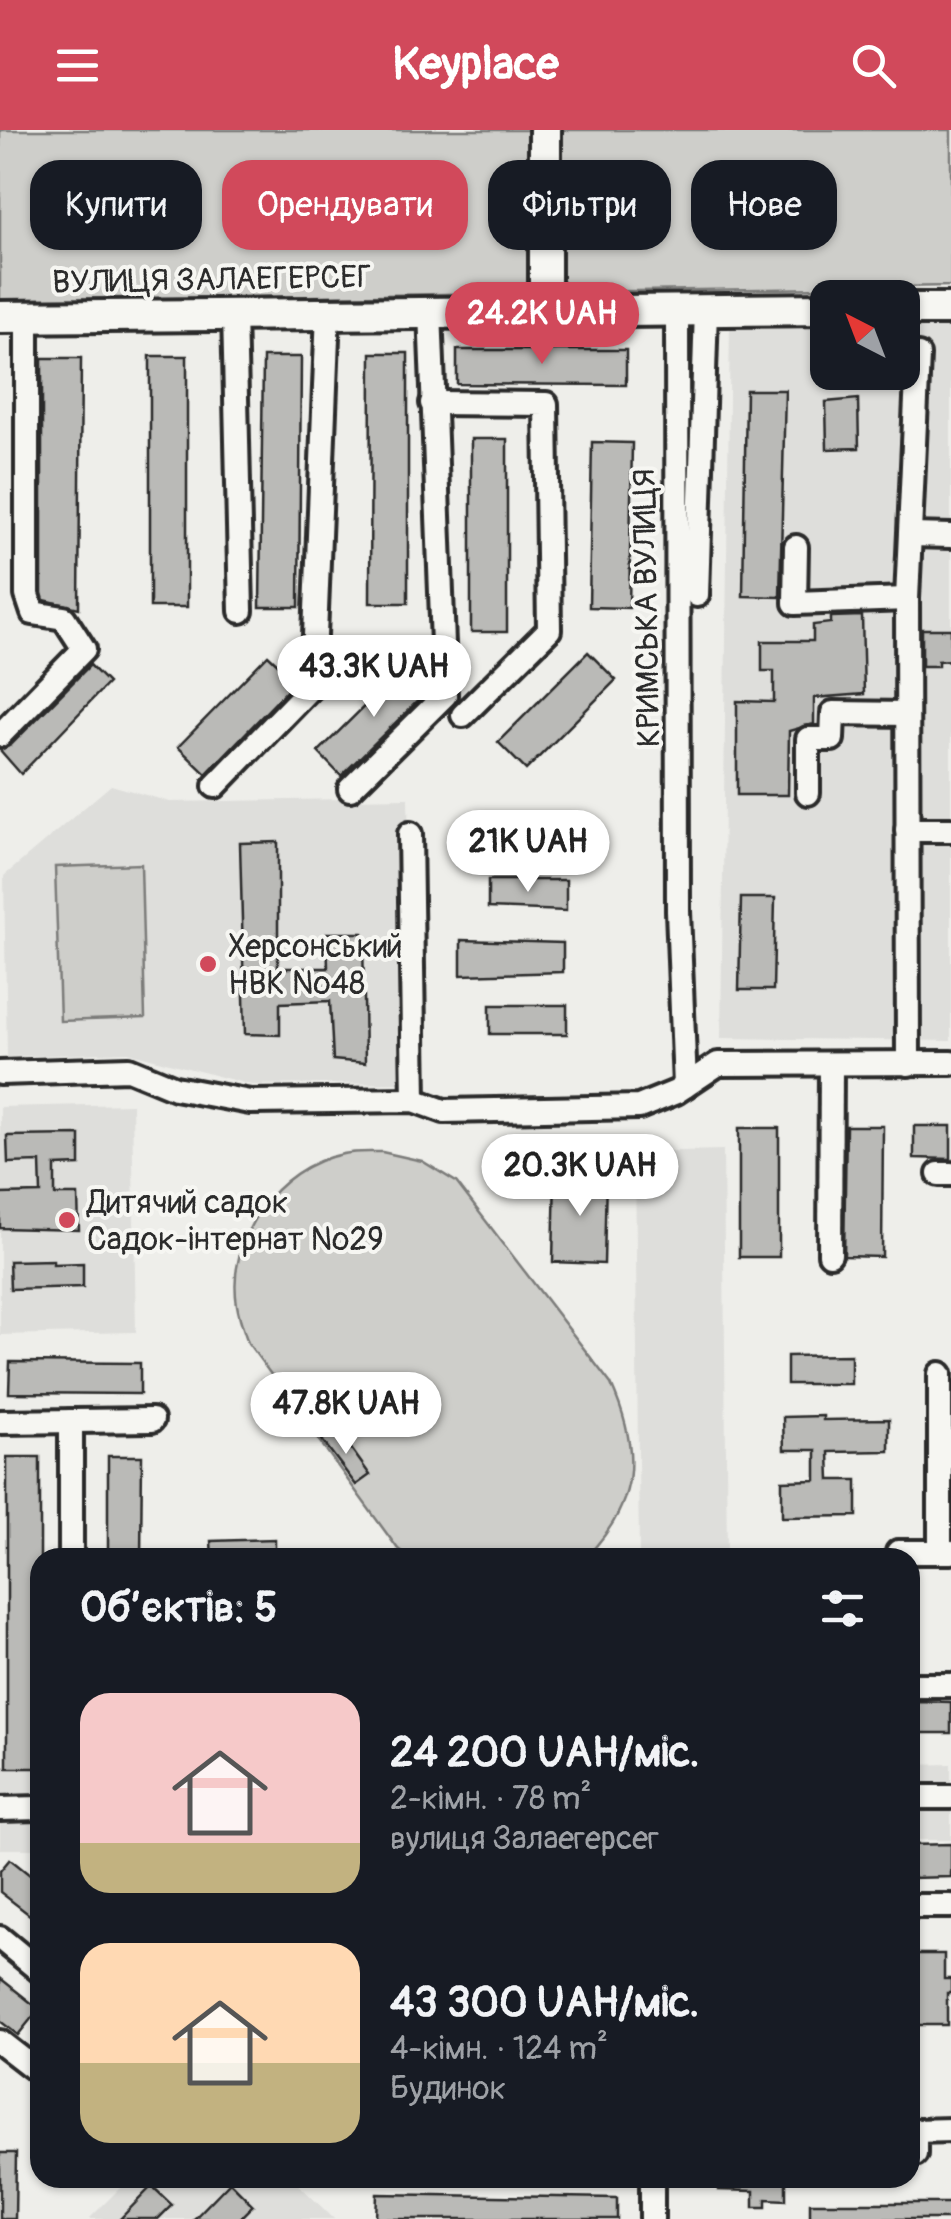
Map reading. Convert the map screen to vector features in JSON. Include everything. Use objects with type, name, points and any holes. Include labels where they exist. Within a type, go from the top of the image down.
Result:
[{"type":"main road","points":[[545,130],[546,310]]},
{"type":"main road","name":"ВУЛИЦЯ ЗАЛАЕГЕРСЕГ","points":[[14,316],[810,308]]},
{"type":"main road","points":[[920,309],[951,309]]},
{"type":"street","name":"КРИМСЬКА ВУЛИЦЯ","points":[[691,309],[697,596]]},
{"type":"street","name":"КРИМСЬКА ВУЛИЦЯ","points":[[685,1086],[678,911],[691,309]]},
{"type":"street","points":[[350,789],[445,695],[430,311]]},
{"type":"street","points":[[215,786],[313,685],[328,312]]},
{"type":"street","points":[[234,313],[241,611]]},
{"type":"street","points":[[0,736],[84,648],[64,618],[33,613],[28,595],[14,316]]},
{"type":"street","points":[[908,1064],[907,599],[917,390]]},
{"type":"street","points":[[432,402],[546,404],[549,630],[463,716]]},
{"type":"street","points":[[911,536],[951,536]]},
{"type":"street","points":[[796,547],[795,603],[907,599]]},
{"type":"street","points":[[808,794],[808,739],[832,739],[833,713],[907,714]]},
{"type":"street","points":[[907,830],[951,830]]},
{"type":"street","points":[[410,834],[414,1100]]},
{"type":"street","points":[[0,1073],[128,1068],[175,1088],[250,1102],[414,1100],[444,1111],[638,1106],[685,1086],[718,1064],[951,1063]]},
{"type":"street","points":[[830,1254],[832,1064]]},
{"type":"street","points":[[920,1552],[946,1552],[940,1374]]},
{"type":"street","points":[[0,1422],[152,1420]]},
{"type":"street","points":[[71,1422],[71,1548]]},
{"type":"street","points":[[920,1685],[951,1685]]},
{"type":"street","points":[[920,1797],[951,1797]]},
{"type":"street","points":[[0,1809],[30,1812]]},
{"type":"street","points":[[920,1906],[951,1906]]},
{"type":"street","points":[[0,1938],[30,1963]]},
{"type":"street","points":[[0,2042],[30,2065]]},
{"type":"street","points":[[920,2131],[951,2130]]},
{"type":"street","points":[[652,2188],[652,2219]]},
{"type":"shaded area","points":[[0,130],[951,130],[951,286],[920,286],[920,280],[810,280],[810,288],[0,301]]},
{"type":"shaded area","points":[[730,319],[810,320],[810,390],[920,390],[920,321],[951,322],[951,1041],[721,1038]]},
{"type":"shaded area","name":"Херсонський НВК №48","points":[[111,785],[170,802],[408,798],[414,1083],[251,1085],[128,1052],[7,1057],[4,876]]},
{"type":"shaded area","points":[[141,864],[145,1018],[60,1021],[55,867]]},
{"type":"shaded area","name":"Дитячий садок Садок-інтернат №29","points":[[132,1104],[136,1332],[0,1335],[0,1107]]},
{"type":"shaded area","points":[[723,1150],[727,1548],[639,1548],[635,1152]]},
{"type":"shaded area","points":[[382,1152],[422,1161],[456,1182],[611,1384],[627,1432],[630,1475],[616,1517],[594,1548],[397,1548],[248,1343],[238,1310],[236,1280],[248,1231],[277,1190],[297,1174],[319,1161],[348,1153]]},
{"type":"shaded area","points":[[951,1764],[951,1840],[920,1840],[920,1765]]},
{"type":"shaded area","points":[[30,1766],[30,1849],[0,1849],[0,1767]]},
{"type":"shaded area","points":[[120,2188],[302,2188],[334,2219],[89,2219]]},
{"type":"building","points":[[457,350],[626,350],[626,385],[457,384]]},
{"type":"building","points":[[371,353],[408,353],[408,603],[370,603]]},
{"type":"building","points":[[150,356],[187,356],[187,607],[150,607]]},
{"type":"building","points":[[263,357],[301,357],[299,607],[260,607]]},
{"type":"building","points":[[42,358],[81,358],[79,608],[44,600],[42,593]]},
{"type":"building","points":[[746,390],[785,390],[780,597],[743,596]]},
{"type":"building","points":[[858,399],[859,448],[827,449],[826,402]]},
{"type":"building","points":[[471,439],[507,439],[507,632],[471,632]]},
{"type":"building","points":[[592,442],[632,443],[629,608],[589,607]]},
{"type":"building","points":[[862,616],[864,694],[814,698],[814,724],[789,731],[788,795],[737,795],[737,701],[774,702],[774,671],[762,671],[762,641],[813,641],[813,625],[831,623],[831,617]]},
{"type":"building","points":[[922,629],[951,629],[951,660],[938,661],[938,666],[922,666]]},
{"type":"building","points":[[588,652],[616,680],[526,770],[498,742]]},
{"type":"building","points":[[268,655],[296,681],[206,774],[178,747]]},
{"type":"building","points":[[408,663],[430,689],[341,776],[318,752]]},
{"type":"building","points":[[90,665],[108,683],[21,774],[0,750],[11,745]]},
{"type":"building","points":[[278,842],[278,968],[328,968],[327,933],[363,933],[365,1063],[333,1060],[330,1001],[280,1003],[280,1035],[245,1034],[240,843]]},
{"type":"building","points":[[488,880],[566,880],[566,911],[488,908]]},
{"type":"building","points":[[741,898],[775,898],[773,990],[739,990]]},
{"type":"building","points":[[461,940],[563,943],[563,972],[461,975]]},
{"type":"building","points":[[490,1005],[567,1005],[567,1034],[490,1034]]},
{"type":"building","points":[[846,1126],[883,1126],[882,1257],[844,1256]]},
{"type":"building","points":[[914,1126],[951,1126],[951,1159],[914,1158]]},
{"type":"building","points":[[739,1128],[779,1128],[779,1257],[739,1257]]},
{"type":"building","points":[[80,1135],[80,1165],[55,1166],[55,1195],[78,1195],[79,1230],[0,1228],[0,1194],[41,1193],[40,1162],[8,1163],[7,1136]]},
{"type":"building","points":[[555,1174],[606,1176],[604,1264],[553,1262]]},
{"type":"building","points":[[53,1260],[53,1264],[83,1263],[83,1287],[10,1289],[9,1261]]},
{"type":"building","points":[[851,1355],[851,1384],[787,1384],[787,1356]]},
{"type":"building","points":[[10,1362],[140,1363],[140,1394],[9,1393]]},
{"type":"building","points":[[823,1416],[823,1420],[889,1419],[889,1451],[829,1452],[830,1480],[857,1480],[857,1516],[782,1517],[782,1481],[816,1480],[816,1450],[784,1450],[783,1417]]},
{"type":"building","points":[[337,1429],[370,1475],[356,1485],[322,1440]]},
{"type":"building","points":[[108,1456],[142,1456],[141,1548],[108,1548]]},
{"type":"building","points":[[7,1457],[40,1457],[40,1548],[30,1548],[30,1768],[7,1768]]},
{"type":"building","points":[[275,1539],[275,1548],[211,1548],[211,1541]]},
{"type":"building","points":[[920,1701],[951,1702],[951,1733],[920,1733]]},
{"type":"building","points":[[951,1844],[951,1877],[920,1878],[920,1845]]},
{"type":"building","points":[[10,1859],[30,1875],[30,1915],[0,1892],[0,1871]]},
{"type":"building","points":[[920,1954],[944,1954],[944,1979],[951,1979],[947,2025],[920,2025]]},
{"type":"building","points":[[0,1978],[30,2002],[30,2020],[18,2035],[0,2021]]},
{"type":"building","points":[[0,2153],[16,2153],[15,2219],[0,2219]]},
{"type":"building","points":[[150,2188],[172,2205],[158,2219],[120,2219]]},
{"type":"building","points":[[224,2188],[236,2188],[253,2205],[239,2219],[194,2219]]},
{"type":"building","points":[[786,2188],[786,2200],[766,2199],[766,2207],[754,2207],[754,2191],[719,2190]]},
{"type":"building","points":[[377,2194],[617,2198],[617,2219],[376,2219]]},
{"type":"building","points":[[810,2203],[951,2203],[951,2219],[810,2219]]},
{"type":"place","name":"Херсонський НВК №48","points":[[208,964]]},
{"type":"place","name":"Дитячий садок Садок-інтернат №29","points":[[67,1220]]}]
